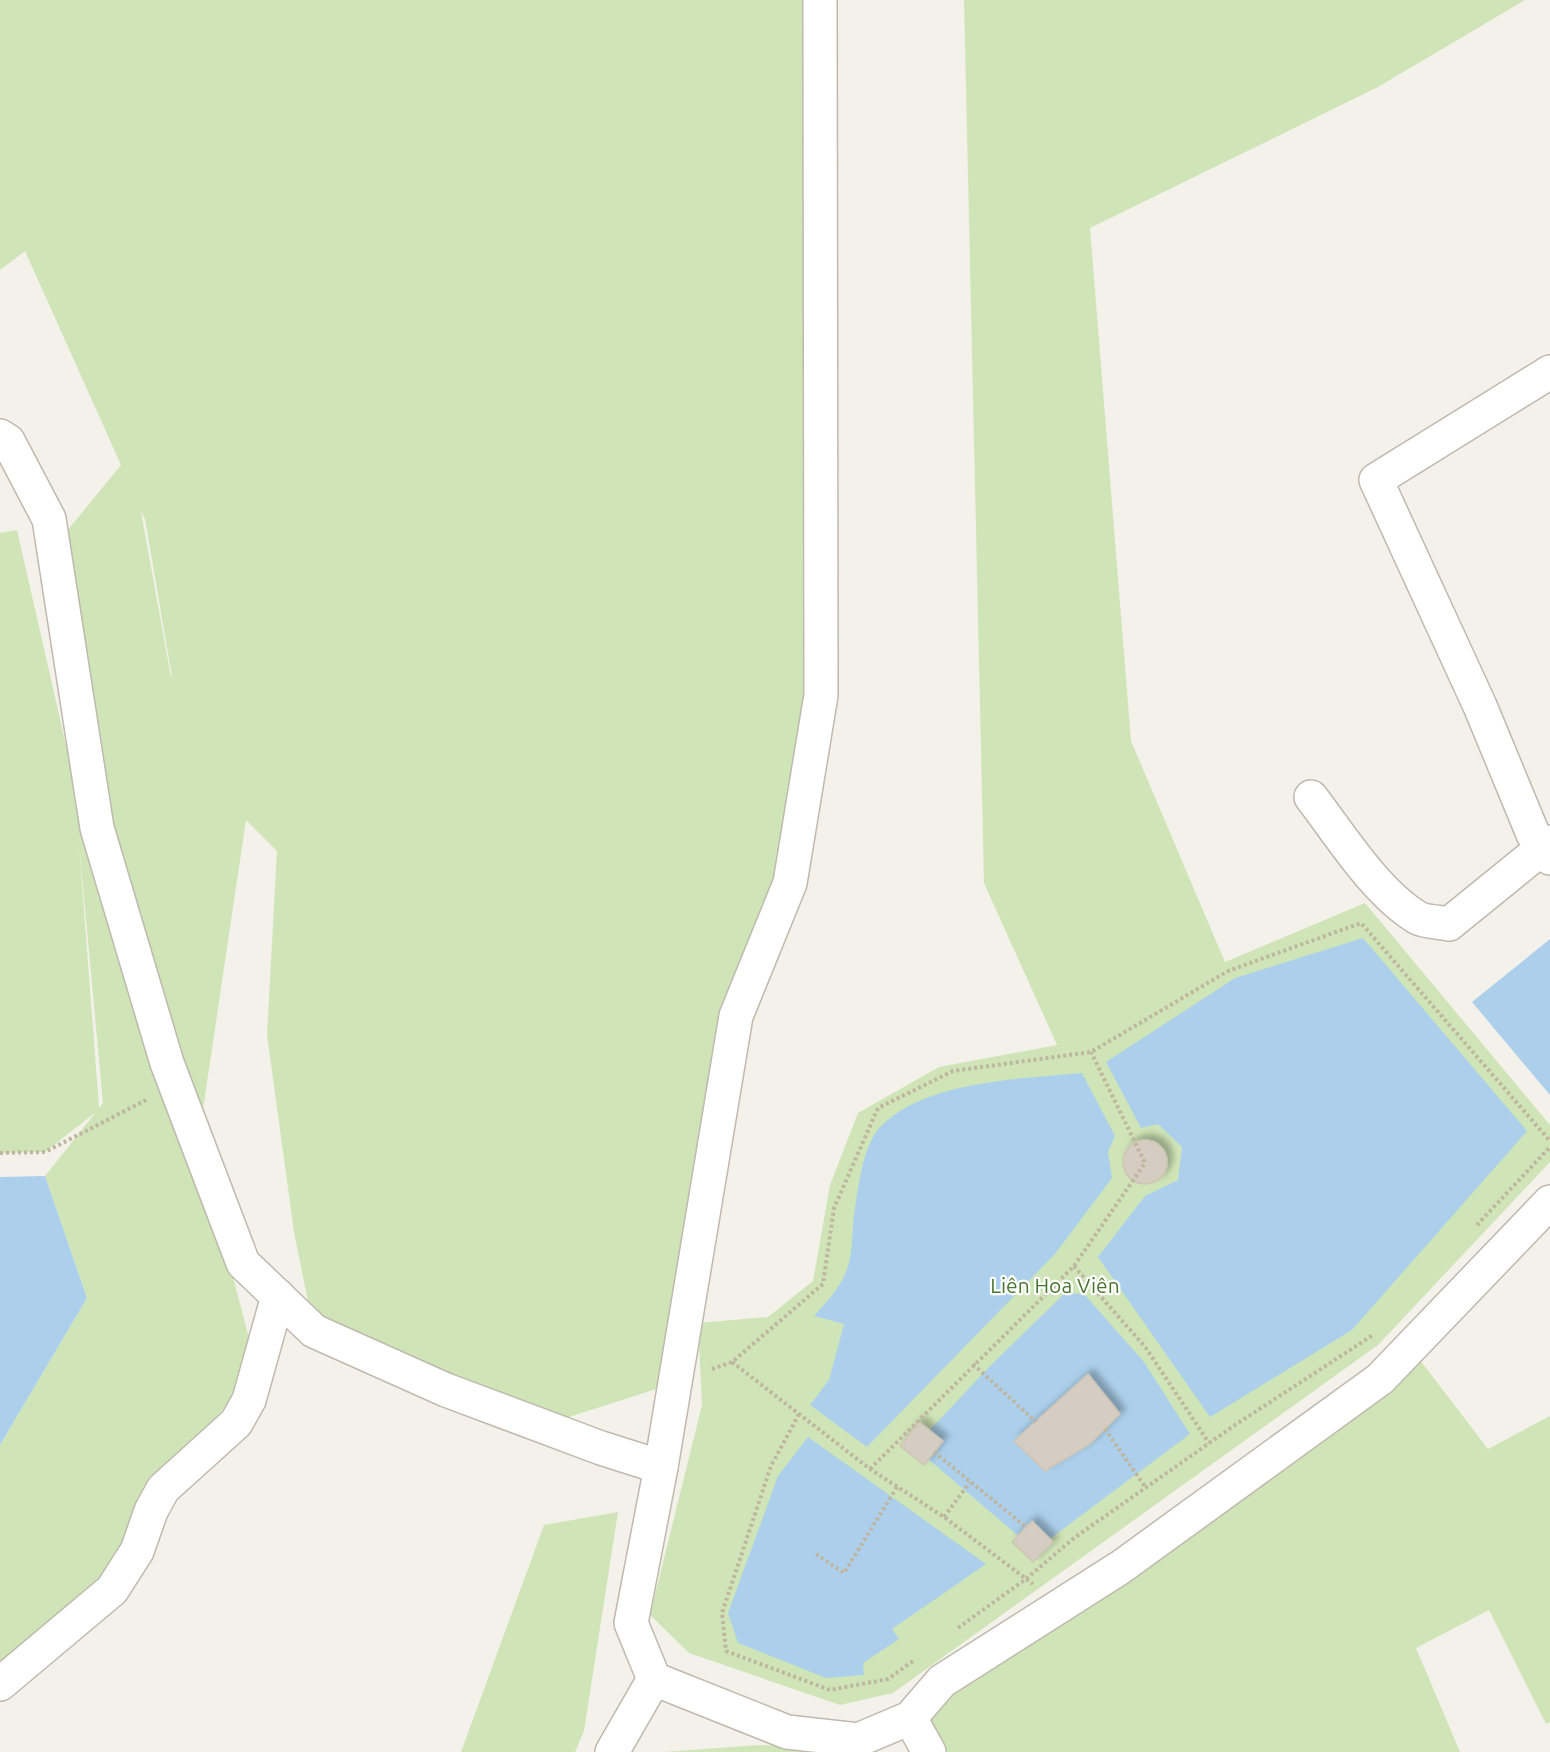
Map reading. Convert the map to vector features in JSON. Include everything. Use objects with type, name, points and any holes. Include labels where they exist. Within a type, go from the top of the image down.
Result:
[{"type":"street","points":[[820,0],[821,695],[790,882],[736,1016],[661,1467],[631,1623],[654,1679],[787,1732],[858,1740],[910,1718],[942,1681],[1120,1567],[1380,1379],[1550,1202]]},
{"type":"street","points":[[1311,797],[1374,878],[1397,903],[1420,919],[1449,924],[1548,850],[1533,834],[1476,698],[1376,480],[1550,372]]},
{"type":"street","points":[[0,436],[8,441],[49,519],[97,828],[176,1085],[243,1263],[314,1331],[446,1390],[601,1448],[661,1467]]},
{"type":"street","points":[[0,1684],[112,1590],[137,1551],[151,1511],[163,1489],[236,1423],[249,1400],[256,1365],[278,1296]]},
{"type":"street","points":[[612,1752],[654,1679]]},
{"type":"street","points":[[910,1718],[929,1752]]},
{"type":"path","points":[[675,1383],[732,1362],[823,1284],[834,1208],[878,1108],[953,1071],[1091,1052],[1228,971],[1361,923],[1550,1141]]},
{"type":"path","points":[[870,1470],[973,1364],[1074,1266],[1145,1163],[1091,1052]]},
{"type":"path","points":[[0,1153],[45,1152],[176,1085]]},
{"type":"path","points":[[1469,1234],[1550,1147]]},
{"type":"path","points":[[1074,1266],[1146,1348],[1209,1443]]},
{"type":"path","points":[[952,1632],[1026,1579],[1074,1538],[1209,1443],[1380,1331]]},
{"type":"path","points":[[732,1362],[870,1470],[944,1517],[1060,1605]]},
{"type":"path","points":[[973,1364],[1036,1422]]},
{"type":"path","points":[[799,1414],[771,1466],[722,1613],[726,1651],[830,1690],[888,1679],[916,1659]]},
{"type":"path","points":[[1105,1429],[1146,1488]]},
{"type":"path","points":[[934,1452],[1026,1527]]},
{"type":"path","points":[[944,1517],[970,1482]]},
{"type":"path","points":[[816,1554],[844,1572],[897,1487]]},
{"type":"green space","points":[[0,0],[818,0],[821,695],[790,883],[736,1016],[675,1383],[541,1426],[314,1331],[294,1232],[267,1035],[277,851],[246,820],[198,1143],[256,1365],[163,1489],[118,1581],[0,1676],[0,1445],[87,1298],[45,1176],[96,1112],[45,1152],[0,1153],[0,533],[17,530],[73,776],[53,548],[121,465],[25,251],[0,270]],"holes":[[[141,512],[145,519],[172,677],[171,677]],[[79,844],[103,1103],[99,1108],[99,1107]]]},
{"type":"green space","name":"Liên Hoa Viên","points":[[964,0],[1525,0],[1378,87],[1090,228],[1131,741],[1225,962],[1365,903],[1550,1125],[1550,1162],[1378,1345],[893,1693],[840,1705],[689,1653],[650,1615],[702,1405],[698,1323],[768,1317],[813,1281],[830,1185],[858,1113],[939,1067],[1057,1045],[984,883]]},
{"type":"green space","points":[[1410,1347],[1488,1449],[1550,1416],[1550,1722],[1546,1724],[1489,1610],[1416,1648],[1460,1752],[929,1752],[910,1718]]},
{"type":"green space","points":[[618,1512],[584,1731],[575,1752],[461,1752],[544,1525]]},
{"type":"green space","points":[[760,1745],[847,1749],[860,1752],[664,1752]]},
{"type":"water","points":[[1363,938],[1527,1131],[1352,1330],[1210,1417],[1098,1257],[1145,1196],[1178,1180],[1182,1147],[1158,1124],[1141,1128],[1106,1062],[1235,978]]},
{"type":"water","points":[[1550,939],[1550,1095],[1472,1002]]},
{"type":"water","points":[[1082,1073],[1115,1136],[1108,1152],[1112,1178],[1055,1254],[867,1447],[810,1405],[829,1380],[844,1324],[814,1316],[836,1290],[848,1267],[860,1176],[875,1134],[881,1126],[900,1111],[923,1099],[949,1091],[1004,1080]]},
{"type":"water","points":[[45,1176],[87,1298],[0,1445],[0,1177]]},
{"type":"water","points":[[1065,1293],[1084,1294],[1144,1362],[1190,1434],[1035,1550],[914,1447],[986,1370]]},
{"type":"water","points":[[808,1437],[986,1564],[892,1629],[899,1639],[863,1663],[864,1675],[826,1678],[738,1643],[728,1613],[778,1476]]},
{"type":"building","points":[[1145,1140],[1160,1147],[1167,1162],[1160,1177],[1145,1184],[1130,1177],[1123,1162],[1130,1147]]},
{"type":"building","points":[[1088,1374],[1120,1414],[1090,1444],[1045,1471],[1014,1441]]},
{"type":"building","points":[[919,1422],[943,1441],[924,1465],[900,1446]]},
{"type":"building","points":[[1032,1521],[1053,1542],[1033,1562],[1012,1542]]}]
